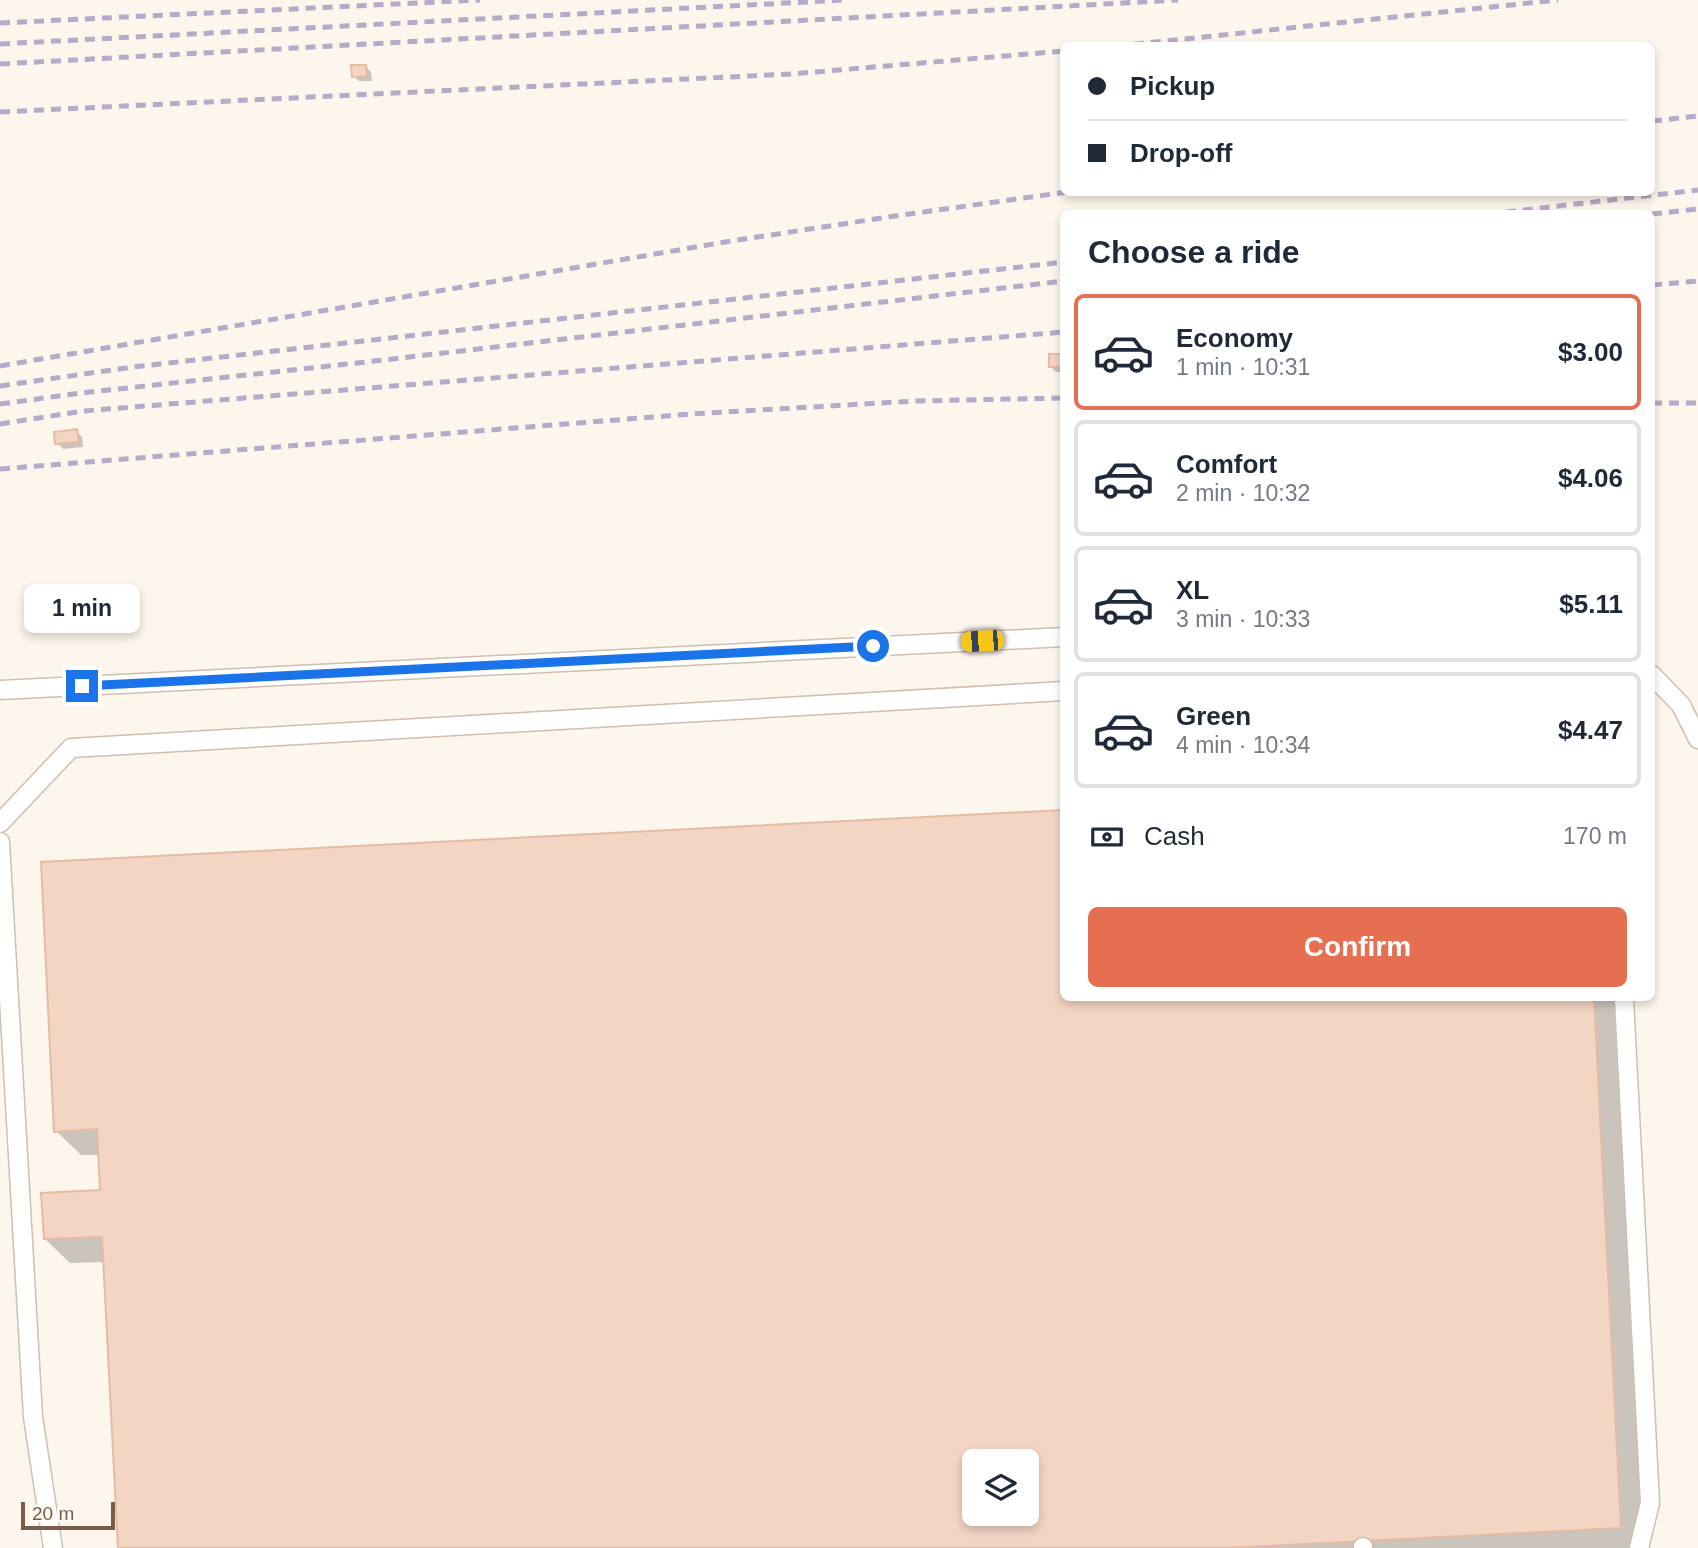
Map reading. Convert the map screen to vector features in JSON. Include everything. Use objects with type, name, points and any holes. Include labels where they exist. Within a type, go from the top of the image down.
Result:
[{"type":"lane","points":[[0,690],[1060,637]]},
{"type":"lane","points":[[1655,678],[1681,705],[1698,738]]},
{"type":"lane","points":[[0,823],[71,748],[1060,691]]},
{"type":"lane","points":[[0,842],[33,1417],[53,1548]]},
{"type":"lane","points":[[1625,1001],[1650,1503],[1639,1548]]},
{"type":"building","points":[[351,65],[366,65],[367,76],[352,77]]},
{"type":"building","points":[[1049,354],[1060,354],[1060,367],[1049,367]]},
{"type":"building","points":[[77,429],[79,442],[55,444],[54,432]]},
{"type":"building","points":[[1060,810],[1060,1001],[1594,1001],[1621,1528],[1226,1548],[118,1548],[102,1237],[44,1239],[41,1193],[100,1190],[97,1129],[54,1132],[41,862]]},
{"type":"railway","points":[[0,23],[480,0]]},
{"type":"railway","points":[[0,44],[844,0]]},
{"type":"railway","points":[[0,64],[1178,0]]},
{"type":"railway","points":[[1155,42],[1558,0]]},
{"type":"railway","points":[[0,112],[791,74],[1060,51]]},
{"type":"railway","points":[[1655,121],[1698,116]]},
{"type":"railway","points":[[1655,195],[1698,190]]},
{"type":"railway","points":[[0,366],[731,241],[1060,193]]},
{"type":"railway","points":[[1524,210],[1646,196]]},
{"type":"railway","points":[[1655,214],[1698,209]]},
{"type":"railway","points":[[0,386],[133,367],[1060,262]]},
{"type":"railway","points":[[0,404],[1060,281]]},
{"type":"railway","points":[[1655,285],[1698,281]]},
{"type":"railway","points":[[0,424],[83,411],[1060,332]]},
{"type":"railway","points":[[0,469],[691,414],[915,401],[1060,398]]},
{"type":"railway","points":[[1655,403],[1698,403]]},
{"type":"route","points":[[82,686],[873,646]]}]
